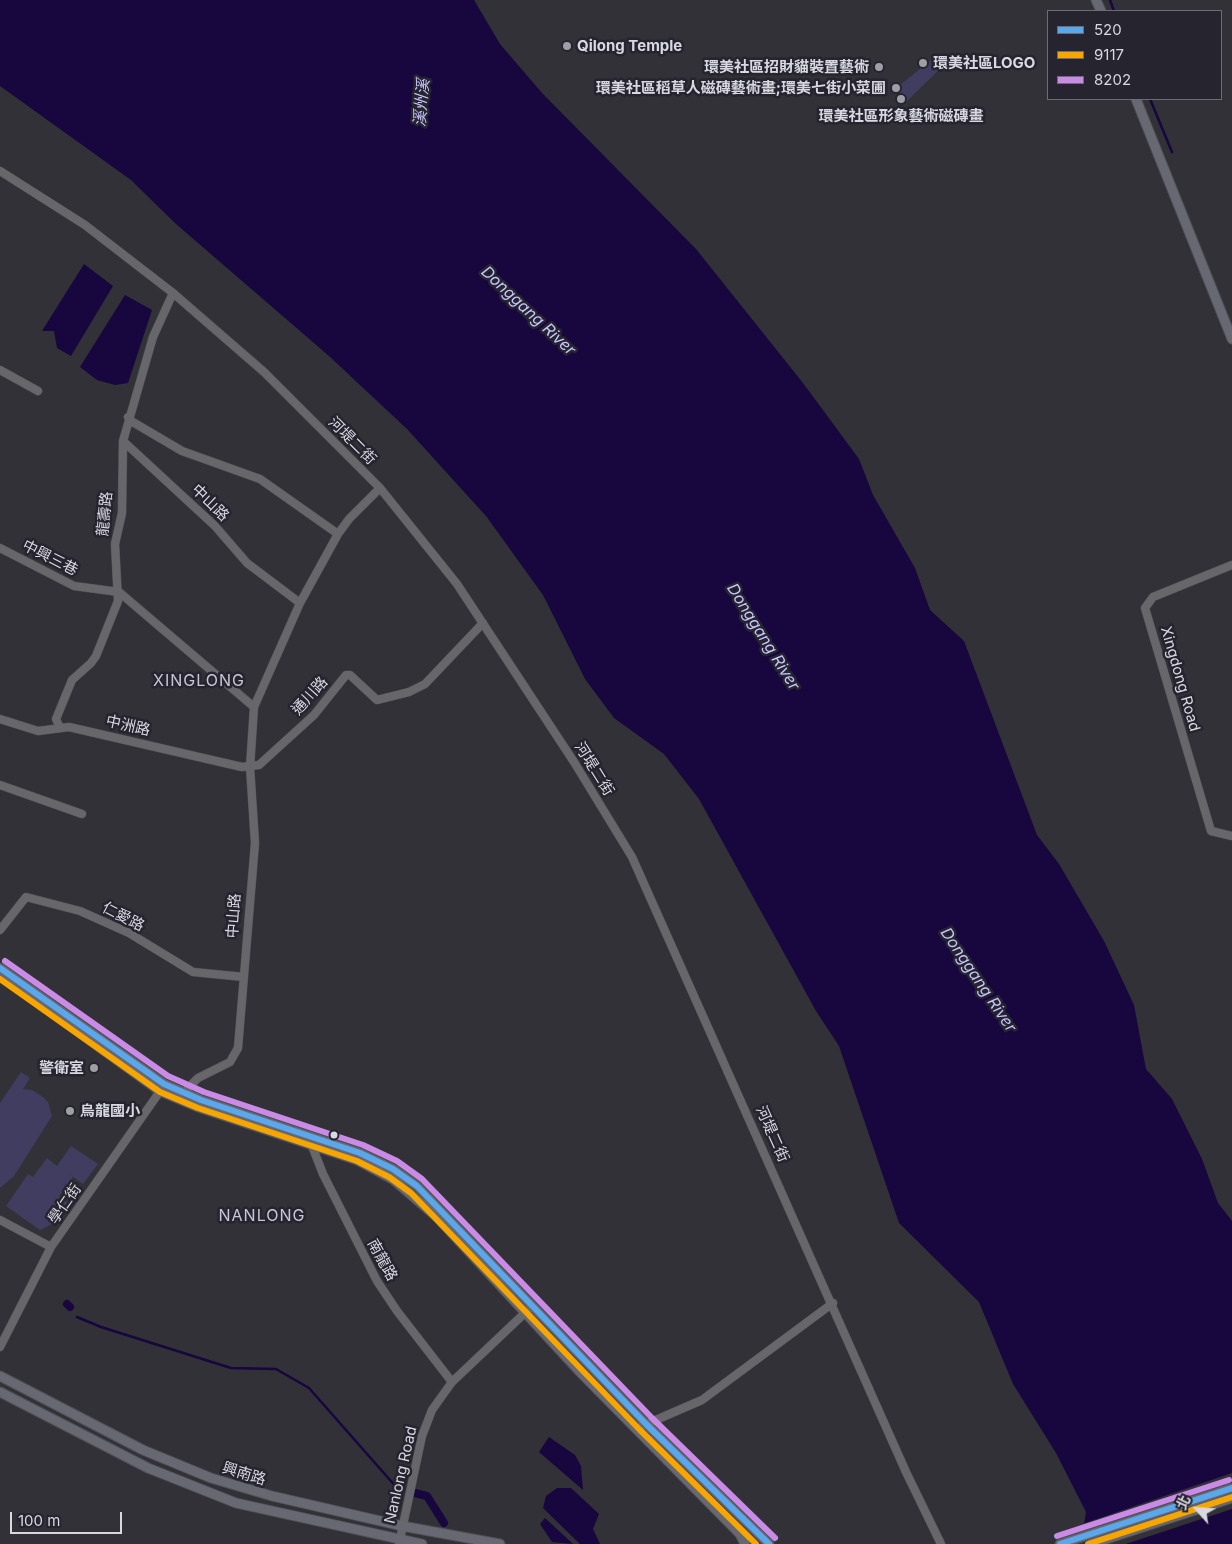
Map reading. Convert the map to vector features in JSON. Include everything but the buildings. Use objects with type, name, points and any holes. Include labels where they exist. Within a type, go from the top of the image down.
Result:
[{"type":"main road","points":[[1136,100],[1232,339]]},
{"type":"main road","points":[[0,968],[162,1088]]},
{"type":"main road","points":[[0,975],[162,1088],[357,1160],[394,1180],[437,1217],[635,1429],[740,1534],[745,1544]]},
{"type":"main road","points":[[313,1143],[360,1153],[393,1169],[416,1186],[646,1424],[769,1544]]},
{"type":"main road","name":"興南路","points":[[0,1376],[143,1450],[211,1478],[272,1496],[402,1526],[500,1544]]},
{"type":"main road","name":"興南路","points":[[0,1392],[148,1468],[236,1503],[399,1542],[422,1544]]},
{"type":"main road","points":[[1060,1544],[1232,1488]]},
{"type":"main road","points":[[1091,1544],[1232,1498]]},
{"type":"main road","points":[[751,1528],[758,1544]]},
{"type":"main road","points":[[738,1544],[740,1534]]},
{"type":"street","name":"河堤二街","points":[[0,171],[85,225],[173,293],[264,372],[380,488],[457,584],[574,762],[632,857],[833,1303],[906,1472],[941,1544]]},
{"type":"street","name":"龍壽路","points":[[60,728],[56,719],[72,680],[96,656],[118,601],[115,544],[122,513],[123,442],[128,417],[153,337],[173,293]]},
{"type":"street","points":[[0,370],[38,391]]},
{"type":"street","points":[[128,417],[131,421],[182,451],[260,479],[338,534]]},
{"type":"street","name":"中山路","points":[[123,442],[215,526],[247,563],[300,603]]},
{"type":"street","name":"中山路","points":[[184,1097],[188,1088],[198,1078],[230,1062],[238,1048],[255,844],[250,767],[254,707],[300,603],[338,534],[349,519],[380,488]]},
{"type":"street","name":"中興三巷","points":[[0,548],[74,586],[119,592]]},
{"type":"street","name":"Xingdong Road","points":[[1232,566],[1153,597],[1145,608],[1211,831],[1232,836]]},
{"type":"street","points":[[119,592],[254,707]]},
{"type":"street","name":"通川路","points":[[250,767],[259,765],[314,715],[346,675],[350,675],[377,700],[409,692],[425,684],[483,622]]},
{"type":"street","name":"中洲路","points":[[0,719],[38,731],[69,727],[242,767],[250,767]]},
{"type":"street","points":[[0,785],[82,814]]},
{"type":"street","name":"仁愛路","points":[[0,930],[26,897],[80,911],[129,934],[193,972],[244,977]]},
{"type":"street","name":"學仁街","points":[[0,1347],[51,1248],[162,1088]]},
{"type":"street","name":"南龍路","points":[[313,1143],[343,1215],[377,1281],[396,1311],[452,1382]]},
{"type":"street","points":[[0,1220],[51,1248]]},
{"type":"street","points":[[635,1429],[702,1400],[833,1303]]},
{"type":"street","name":"Nanlong Road","points":[[399,1542],[422,1436],[432,1410],[452,1382],[533,1305]]},
{"type":"shaded area","points":[[940,53],[947,62],[906,102],[896,88]]},
{"type":"shaded area","points":[[21,1072],[30,1078],[23,1089],[32,1090],[43,1097],[48,1102],[52,1116],[14,1176],[0,1188],[0,1103]]},
{"type":"shaded area","points":[[71,1146],[98,1164],[83,1184],[68,1173],[73,1177],[59,1196],[70,1205],[58,1221],[40,1230],[6,1206],[28,1174],[33,1177],[47,1158],[57,1166]]},
{"type":"water","points":[[0,0],[474,0],[500,44],[542,93],[696,249],[803,383],[859,459],[873,495],[915,568],[930,610],[964,641],[1037,835],[1059,864],[1104,941],[1134,1005],[1146,1069],[1172,1099],[1202,1159],[1218,1203],[1232,1221],[1232,1544],[1081,1544],[1086,1512],[1056,1453],[1013,1384],[979,1302],[899,1223],[839,1046],[816,1011],[699,799],[664,754],[614,718],[585,679],[543,595],[486,516],[407,429],[329,356],[176,224],[131,180],[0,86]]},
{"type":"water","points":[[84,264],[113,286],[71,356],[57,348],[54,331],[42,331]]},
{"type":"water","points":[[125,295],[152,310],[128,383],[115,385],[97,380],[80,367]]},
{"type":"water","points":[[549,1437],[575,1455],[581,1466],[583,1490],[539,1452]]},
{"type":"water","points":[[557,1488],[571,1488],[599,1514],[593,1529],[600,1544],[580,1544],[543,1508],[546,1496]]},
{"type":"water","points":[[545,1518],[573,1544],[552,1542],[540,1524]]},
{"type":"pier","points":[[1232,1473],[1232,1509],[1126,1544],[1078,1544],[1082,1524]]},
{"type":"waterway","points":[[1110,0],[1114,10]]},
{"type":"waterway","points":[[1150,100],[1172,152]]},
{"type":"waterway","points":[[67,1304],[70,1307]]},
{"type":"waterway","points":[[77,1317],[101,1327],[231,1368],[276,1369],[309,1388],[397,1488],[402,1489]]},
{"type":"waterway","points":[[415,1493],[427,1496],[444,1523]]},
{"type":"transit line","name":"8202","points":[[5,961],[168,1076],[204,1092],[363,1145],[397,1161],[422,1179],[652,1418],[775,1538]]},
{"type":"transit line","name":"520","points":[[0,968],[164,1084],[201,1100],[360,1153],[393,1169],[417,1186],[646,1424],[769,1544]]},
{"type":"transit line","name":"9117","points":[[0,979],[160,1092],[198,1108],[357,1161],[389,1177],[411,1193],[640,1430],[756,1544]]},
{"type":"transit line","name":"8202","points":[[1057,1536],[1229,1480]]},
{"type":"transit line","name":"520","points":[[1060,1544],[1232,1488]]},
{"type":"transit line","name":"9117","points":[[1088,1544],[1232,1497]]},
{"type":"place","name":"Qilong Temple","points":[[567,46]]},
{"type":"place","name":"環美社區LOGO","points":[[923,63]]},
{"type":"place","name":"環美社區招財貓裝置藝術","points":[[879,67]]},
{"type":"place","name":"環美社區稻草人磁磚藝術畫;環美七街小菜圃","points":[[896,88]]},
{"type":"place","name":"環美社區形象藝術磁磚畫","points":[[901,99]]},
{"type":"place","name":"警衛室","points":[[94,1068]]},
{"type":"place","name":"烏龍國小","points":[[70,1111]]},
{"type":"district","name":"XINGLONG","points":[[199,681]]},
{"type":"district","name":"NANLONG","points":[[262,1216]]},
{"type":"water label","name":"溪州溪","points":[[422,103]]},
{"type":"water label","name":"Donggang River","points":[[528,311]]},
{"type":"water label","name":"Donggang River","points":[[763,637]]},
{"type":"water label","name":"Donggang River","points":[[978,980]]}]
